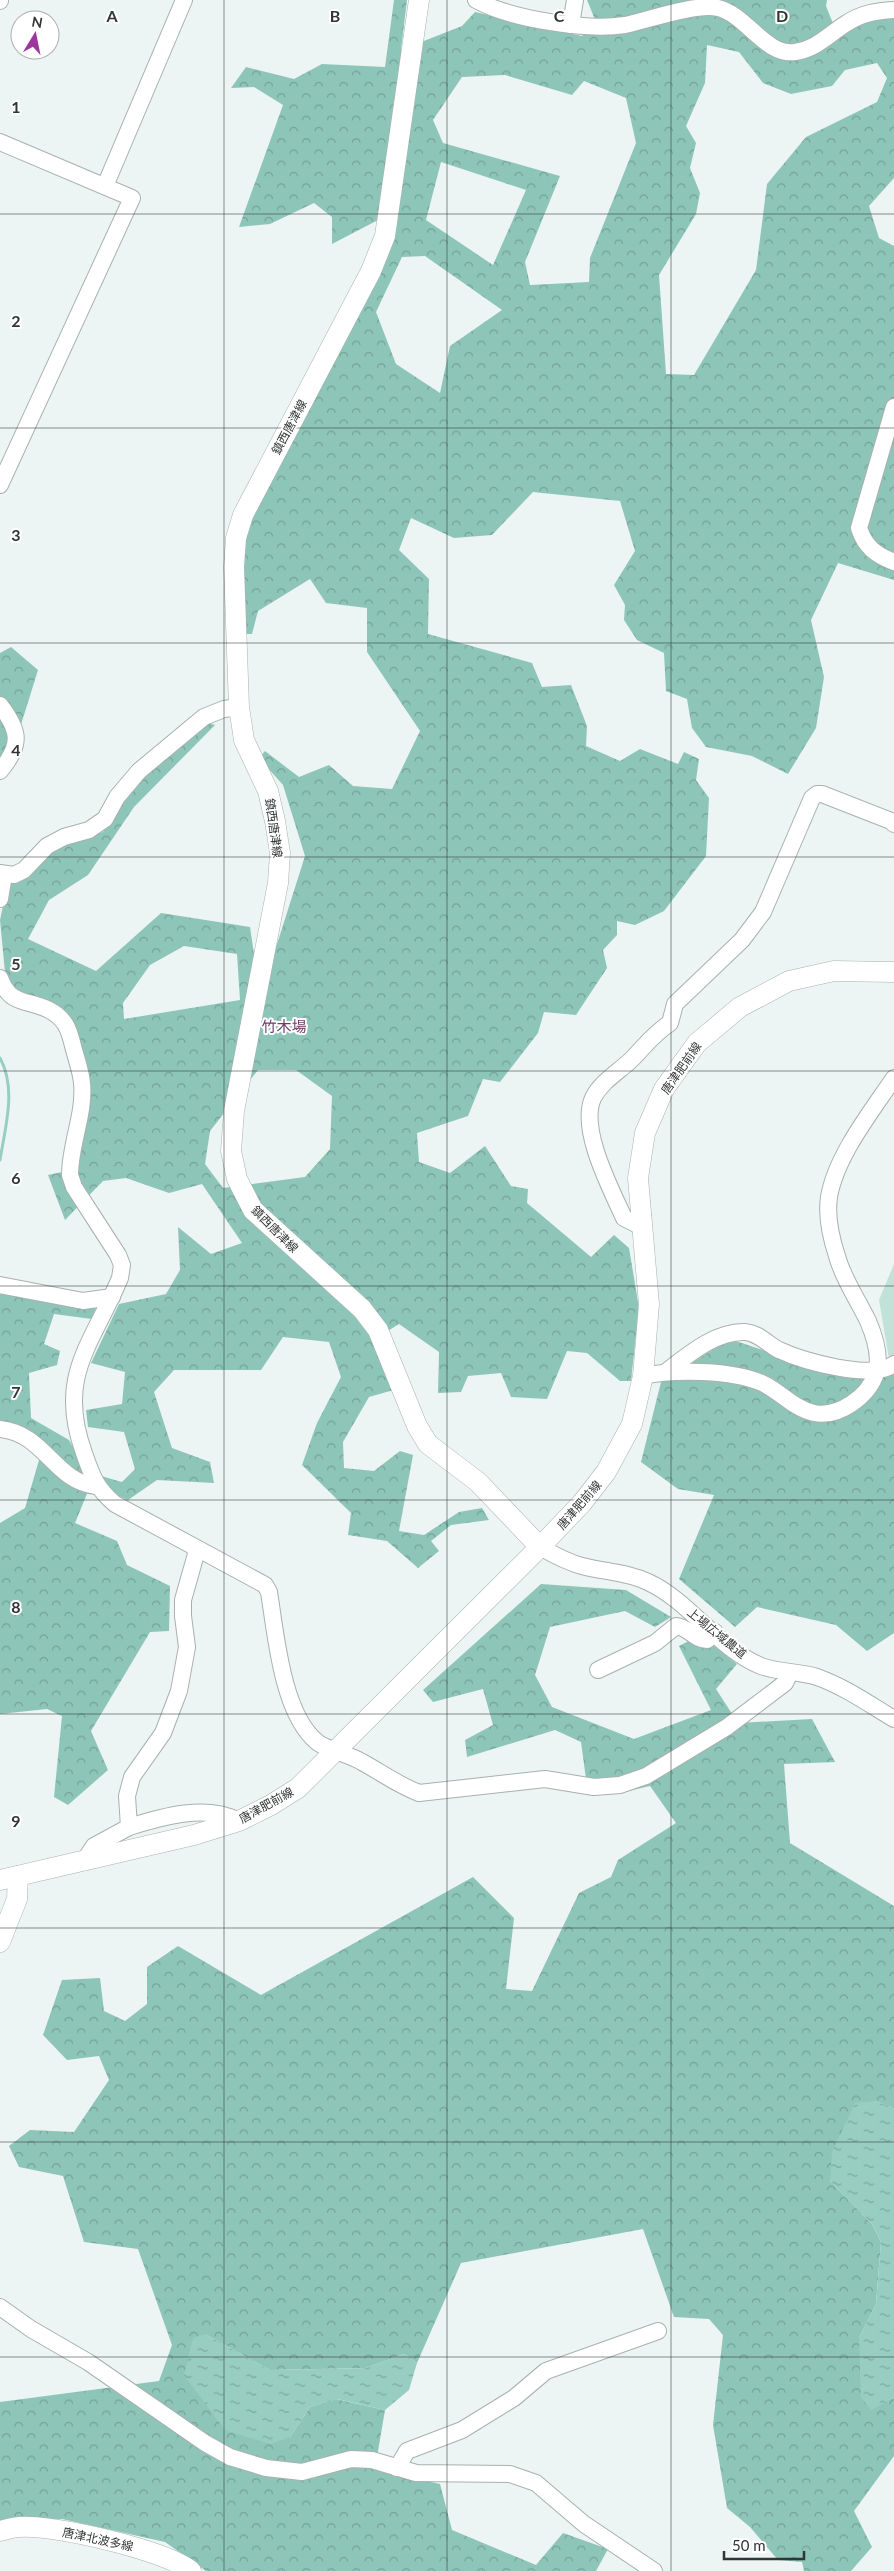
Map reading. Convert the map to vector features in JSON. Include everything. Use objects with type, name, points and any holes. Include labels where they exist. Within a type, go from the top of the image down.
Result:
[{"type":"main road","name":"鎮西唐津線","points":[[419,0],[385,236],[371,271],[243,514],[236,538],[234,567],[239,707],[244,740],[268,791],[280,853],[278,884],[234,1111],[231,1151],[237,1179],[253,1210],[362,1309],[378,1330],[417,1426],[428,1444],[478,1482],[540,1547]]},
{"type":"main road","name":"唐津肥前線","points":[[9,1878],[194,1835],[239,1821],[271,1805],[298,1788],[540,1547],[582,1503],[606,1472],[632,1424],[643,1376],[649,1304],[638,1178],[646,1133],[664,1089],[697,1043],[740,1007],[789,981],[834,971],[894,972]]},
{"type":"main road","points":[[0,1942],[17,1900],[9,1878]]},
{"type":"main road","name":"唐津北波多線","points":[[0,2531],[18,2527],[56,2530],[147,2550],[191,2571]]},
{"type":"street","points":[[105,186],[184,0]]},
{"type":"street","points":[[476,0],[524,16],[571,25],[596,27],[624,25],[689,10],[716,7],[735,14],[769,45],[779,50],[793,52],[816,47],[848,22],[874,11],[894,10]]},
{"type":"street","points":[[571,25],[575,0]]},
{"type":"street","points":[[0,142],[132,198],[0,485]]},
{"type":"street","points":[[894,406],[859,528],[863,542],[879,557],[894,562]]},
{"type":"street","points":[[0,705],[16,730],[17,739],[15,750],[0,771]]},
{"type":"street","points":[[0,899],[2,874],[14,875],[24,870],[47,846],[64,837],[89,830],[105,819],[117,798],[139,771],[204,717],[224,709],[239,707]]},
{"type":"street","points":[[642,1227],[624,1218],[611,1189],[588,1121],[594,1097],[608,1079],[631,1059],[651,1036],[670,1023],[675,1004],[742,940],[763,912],[812,798],[817,794],[822,794],[891,821],[894,824]]},
{"type":"street","points":[[0,978],[4,989],[14,998],[58,1014],[68,1025],[82,1082],[82,1100],[70,1175],[74,1187],[118,1255],[122,1265],[120,1278],[112,1298],[78,1369],[73,1386],[72,1406],[75,1426],[96,1486],[115,1504],[265,1585],[270,1592],[282,1675],[291,1701],[310,1735],[319,1744],[336,1749],[400,1785],[419,1793],[545,1778],[594,1787],[620,1785],[646,1776],[727,1727],[785,1683],[790,1673]]},
{"type":"street","points":[[643,1376],[667,1371],[744,1376],[763,1383],[799,1407],[815,1413],[832,1412],[851,1405],[871,1384],[877,1371],[877,1355],[873,1332],[837,1258],[828,1221],[829,1197],[837,1170],[863,1123],[894,1078]]},
{"type":"street","points":[[0,1285],[83,1301],[112,1298]]},
{"type":"street","points":[[667,1371],[700,1346],[730,1335],[746,1332],[759,1336],[778,1349],[802,1358],[864,1372],[877,1371],[894,1364]]},
{"type":"street","points":[[0,1429],[28,1436],[57,1467],[90,1485],[96,1486]]},
{"type":"street","name":"上場広域農道","points":[[540,1547],[563,1560],[583,1566],[629,1574],[650,1583],[675,1598],[738,1652],[761,1666],[790,1673],[815,1676],[834,1684],[894,1719]]},
{"type":"street","points":[[129,1827],[127,1796],[132,1777],[163,1733],[178,1691],[187,1648],[182,1616],[184,1600],[196,1554],[195,1548]]},
{"type":"street","points":[[598,1670],[655,1643],[676,1626],[684,1627],[700,1640],[707,1640],[715,1632]]},
{"type":"street","points":[[84,1861],[94,1846],[129,1827],[154,1819],[190,1813],[224,1813],[239,1821]]},
{"type":"street","points":[[0,2308],[88,2362],[205,2443],[230,2457],[266,2468],[302,2472],[351,2459],[372,2460],[416,2472],[510,2474],[536,2483],[584,2524],[654,2571]]},
{"type":"street","points":[[397,2468],[407,2451],[462,2430],[514,2398],[546,2371],[658,2331]]},
{"type":"shaded area","points":[[894,1264],[894,1355],[889,1359],[879,1300]]},
{"type":"green space","points":[[394,0],[407,0],[401,50],[462,26],[475,12],[582,36],[596,22],[587,0],[827,0],[826,6],[834,26],[894,17],[894,178],[869,206],[879,238],[894,246],[894,580],[838,563],[811,620],[824,677],[816,728],[788,774],[752,756],[706,747],[692,728],[687,699],[666,691],[664,653],[637,640],[624,620],[625,605],[614,585],[635,551],[620,501],[533,492],[492,535],[454,538],[411,518],[399,550],[429,579],[428,634],[532,663],[542,687],[571,685],[587,726],[586,746],[620,761],[640,749],[678,764],[684,752],[699,759],[696,780],[709,798],[706,856],[664,911],[635,925],[617,921],[617,935],[603,950],[607,968],[576,1015],[544,1012],[538,1033],[500,1082],[483,1079],[468,1116],[417,1133],[419,1162],[450,1173],[485,1146],[511,1186],[528,1189],[527,1203],[591,1257],[614,1235],[629,1248],[639,1308],[631,1381],[620,1381],[587,1353],[567,1351],[547,1399],[511,1397],[501,1373],[468,1376],[461,1392],[438,1393],[439,1352],[399,1324],[380,1336],[397,1389],[369,1397],[343,1442],[344,1468],[374,1471],[400,1451],[413,1455],[399,1531],[424,1535],[459,1512],[482,1508],[489,1520],[451,1525],[431,1541],[439,1551],[418,1568],[387,1541],[348,1535],[351,1513],[302,1465],[317,1423],[341,1377],[329,1342],[283,1337],[261,1370],[174,1370],[154,1392],[172,1448],[210,1462],[214,1483],[157,1480],[128,1500],[91,1484],[75,1523],[117,1541],[127,1565],[170,1586],[169,1631],[150,1632],[91,1731],[108,1770],[68,1805],[54,1797],[62,1716],[47,1709],[0,1714],[0,1523],[25,1508],[44,1443],[0,1427],[0,1290],[96,1307],[92,1319],[54,1314],[44,1344],[60,1351],[57,1365],[29,1373],[31,1418],[69,1440],[87,1472],[122,1482],[135,1469],[124,1432],[88,1427],[86,1410],[122,1404],[125,1372],[91,1363],[119,1304],[166,1294],[180,1270],[178,1227],[211,1254],[242,1243],[202,1184],[169,1193],[126,1178],[103,1181],[65,1220],[48,1175],[76,1169],[90,1088],[71,1019],[23,998],[6,983],[0,920],[8,883],[50,850],[103,832],[138,782],[203,721],[215,725],[134,807],[88,875],[49,900],[28,939],[96,971],[161,913],[250,927],[255,961],[271,963],[305,856],[283,785],[259,758],[265,751],[299,777],[329,765],[353,786],[392,789],[420,731],[367,652],[367,608],[326,603],[310,579],[258,611],[252,634],[240,634],[239,548],[251,510],[382,264],[378,220],[332,244],[332,217],[314,203],[270,224],[239,227],[283,105],[254,87],[231,88],[246,67],[294,79],[322,64],[385,67]],"holes":[[[707,45],[739,52],[763,83],[791,94],[832,86],[845,70],[877,63],[887,78],[877,102],[806,137],[767,184],[756,270],[694,375],[666,374],[659,275],[696,214],[700,193],[690,168],[696,143],[686,126],[705,83]],[[505,75],[572,95],[584,81],[626,98],[636,143],[590,258],[589,282],[530,285],[525,262],[560,176],[443,143],[433,120],[462,77]],[[441,162],[526,190],[493,265],[426,220]],[[425,256],[502,310],[450,346],[440,393],[396,364],[376,312],[402,257]],[[184,946],[237,954],[240,1000],[124,1019],[123,1003],[150,965]],[[258,1070],[296,1070],[332,1096],[330,1149],[305,1177],[223,1188],[205,1164],[210,1131]]]},
{"type":"green space","points":[[11,647],[38,670],[10,760],[0,771],[0,653]]},
{"type":"green space","points":[[730,1339],[825,1371],[889,1359],[894,1355],[894,1633],[867,1651],[836,1625],[757,1607],[735,1627],[679,1579],[714,1495],[678,1489],[641,1462],[661,1382]]},
{"type":"green space","points":[[541,1584],[626,1590],[671,1617],[655,1627],[625,1611],[550,1627],[535,1675],[552,1707],[634,1739],[711,1710],[679,1646],[700,1635],[737,1664],[716,1689],[738,1723],[812,1719],[835,1762],[784,1764],[790,1843],[894,1906],[894,2108],[875,2101],[830,2181],[872,2224],[881,2242],[876,2304],[859,2338],[892,2399],[894,2395],[894,2456],[854,2511],[872,2547],[851,2571],[804,2571],[802,2562],[778,2560],[750,2527],[727,2508],[713,2425],[723,2335],[709,2319],[674,2317],[643,2229],[461,2263],[417,2363],[404,2354],[366,2368],[270,2370],[205,2334],[290,2437],[310,2407],[336,2399],[385,2410],[375,2469],[440,2484],[452,2530],[536,2565],[563,2533],[608,2549],[596,2571],[206,2571],[165,2542],[62,2519],[0,2524],[0,2402],[159,2381],[172,2345],[138,2249],[84,2242],[63,2176],[19,2167],[9,2146],[30,2130],[74,2132],[109,2080],[99,2056],[67,2060],[43,2035],[62,1980],[100,1978],[104,2011],[125,2021],[147,2004],[147,1967],[178,1946],[261,1995],[473,1877],[514,1918],[506,1989],[532,1991],[579,1893],[611,1877],[618,1860],[676,1823],[650,1786],[624,1792],[586,1779],[581,1742],[555,1730],[467,1757],[465,1740],[493,1725],[483,1689],[433,1702],[423,1690]]},
{"type":"water","points":[[875,2101],[894,2108],[894,2395],[892,2399],[871,2410],[861,2397],[859,2338],[876,2304],[881,2242],[872,2224],[830,2181],[832,2152],[855,2103]]},
{"type":"water","points":[[205,2334],[270,2370],[366,2368],[404,2354],[417,2363],[409,2390],[385,2410],[337,2399],[310,2407],[290,2437],[270,2444],[225,2430],[184,2375],[193,2338]]},
{"type":"waterway","points":[[0,1058],[5,1070],[9,1095],[7,1122],[0,1160]]},
{"type":"district","name":"竹木場","points":[[284,1026]]}]
